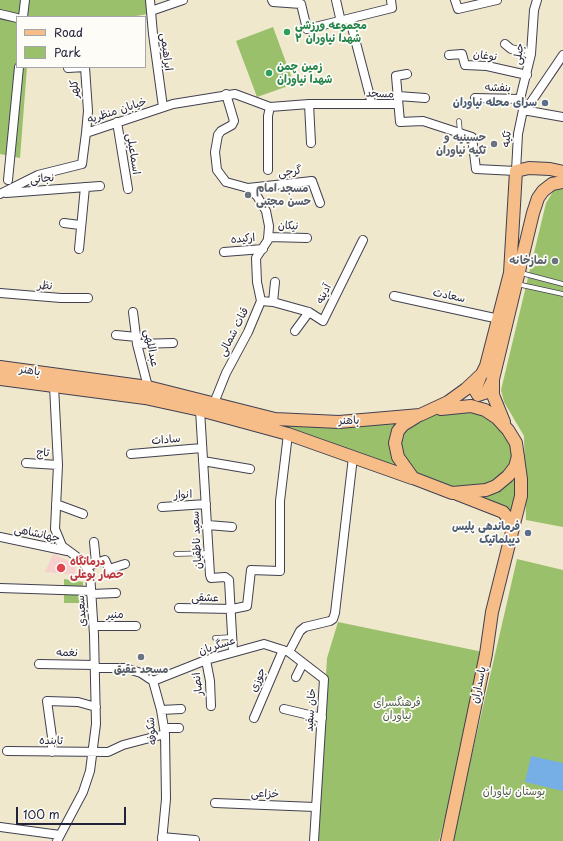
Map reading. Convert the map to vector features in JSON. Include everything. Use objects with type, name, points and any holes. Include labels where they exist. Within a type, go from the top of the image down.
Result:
[{"type":"main road","points":[[482,374],[475,387],[478,395],[487,392],[493,380],[538,198],[543,191],[562,179],[550,169],[529,168],[516,171]]},
{"type":"main road","name":"باهنر","points":[[0,367],[148,387],[275,419],[308,421],[365,421],[420,415],[448,402],[466,390],[482,374],[489,358],[500,319],[510,274],[516,171]]},
{"type":"main road","name":"باهنر","points":[[0,378],[145,398],[200,410],[288,434],[413,478]]},
{"type":"main road","points":[[452,492],[475,492],[496,486],[508,476],[515,467],[518,456],[516,443],[497,408],[493,395],[493,380]]},
{"type":"main road","points":[[508,430],[491,414],[471,406],[448,407],[420,415],[403,425],[398,431],[395,443],[398,457],[413,478],[503,512],[508,518],[512,530]]},
{"type":"main road","name":"پاسداران","points":[[447,841],[486,654],[492,612],[521,496],[521,479],[518,456]]},
{"type":"street","points":[[23,16],[25,0]]},
{"type":"street","name":"ابراهیمی","points":[[150,0],[163,107]]},
{"type":"street","points":[[151,11],[183,0]]},
{"type":"street","points":[[272,0],[273,2],[301,4],[307,29],[346,21],[391,4]]},
{"type":"street","points":[[336,0],[346,21],[372,104]]},
{"type":"street","points":[[455,0],[457,7],[460,9],[497,0]]},
{"type":"street","name":"جبلی","points":[[520,99],[532,54],[537,0]]},
{"type":"street","points":[[0,14],[16,18]]},
{"type":"street","points":[[505,44],[511,48],[532,54]]},
{"type":"street","name":"نوغان","points":[[449,55],[462,54],[465,65],[487,66],[527,75]]},
{"type":"street","points":[[524,111],[560,64],[563,55]]},
{"type":"street","points":[[8,180],[19,68]]},
{"type":"street","name":"کلهر","points":[[85,68],[88,111],[86,133]]},
{"type":"street","points":[[407,74],[396,76],[398,100],[425,98]]},
{"type":"street","points":[[226,94],[234,121],[232,125],[221,131],[218,135],[214,152],[217,170],[226,182],[248,188]]},
{"type":"street","name":"خیابان منظریه","points":[[0,195],[38,175],[82,164],[86,133],[163,107],[226,94],[235,94],[270,107]]},
{"type":"street","name":"بنفشه","points":[[475,98],[520,99]]},
{"type":"street","points":[[520,99],[524,111]]},
{"type":"street","name":"مسجد","points":[[270,107],[309,104],[372,104],[398,100],[400,122],[423,121],[472,137],[476,169],[516,171]]},
{"type":"street","points":[[309,104],[311,143]]},
{"type":"street","points":[[268,170],[268,116],[270,107]]},
{"type":"street","points":[[524,111],[563,117]]},
{"type":"street","name":"تکیه","points":[[516,171],[518,134],[524,111]]},
{"type":"street","name":"اسماعیلی","points":[[117,122],[128,189]]},
{"type":"street","name":"گرجی","points":[[248,188],[312,181],[320,203]]},
{"type":"street","name":"نجاتی","points":[[0,195],[100,186]]},
{"type":"street","points":[[79,249],[80,225],[85,187]]},
{"type":"street","name":"قنات شمالى","points":[[214,403],[226,373],[248,332],[261,301],[257,282],[256,258],[263,249],[268,237],[269,226],[266,212],[257,196],[248,188]]},
{"type":"street","points":[[64,223],[80,225]]},
{"type":"street","name":"نیکان","points":[[268,237],[307,238]]},
{"type":"street","name":"آدینه","points":[[261,301],[273,302],[309,312],[323,321],[363,240]]},
{"type":"street","name":"ارکیده","points":[[224,252],[263,249]]},
{"type":"street","points":[[273,302],[275,282]]},
{"type":"street","name":"نظر","points":[[0,293],[61,298],[88,298]]},
{"type":"street","name":"سعادت","points":[[394,296],[500,319]]},
{"type":"street","name":"عبداللهی","points":[[133,312],[137,340],[148,387]]},
{"type":"street","points":[[296,331],[309,312]]},
{"type":"street","points":[[116,335],[137,340],[173,344]]},
{"type":"street","points":[[54,386],[58,465],[55,529],[57,538],[62,546],[81,560],[86,567],[105,560],[109,569],[125,564]]},
{"type":"street","name":"سعید ناطقیان","points":[[200,410],[211,578],[225,577],[229,580],[232,609],[233,652]]},
{"type":"street","points":[[232,609],[247,606],[251,570],[278,571],[281,569],[280,501],[288,434]]},
{"type":"street","name":"سادات","points":[[131,454],[202,448]]},
{"type":"street","points":[[286,651],[300,631],[305,627],[333,619],[335,613],[352,457]]},
{"type":"street","points":[[203,461],[250,469]]},
{"type":"street","name":"تاج","points":[[26,463],[58,465]]},
{"type":"street","points":[[56,504],[83,514]]},
{"type":"street","name":"انوار","points":[[162,507],[206,504]]},
{"type":"street","points":[[208,525],[232,527]]},
{"type":"street","name":"جهانشاهی","points":[[0,537],[69,552]]},
{"type":"street","points":[[94,542],[96,563]]},
{"type":"street","name":"سعیدی","points":[[59,838],[83,792],[94,753],[96,707],[94,626],[90,573],[86,567]]},
{"type":"street","points":[[0,588],[116,593]]},
{"type":"street","name":"عشقی","points":[[179,608],[232,609]]},
{"type":"street","name":"منیر","points":[[94,626],[136,626]]},
{"type":"street","name":"عسگریان","points":[[153,681],[206,660],[264,644],[286,651]]},
{"type":"street","name":"خان سفید","points":[[286,651],[324,679],[314,841]]},
{"type":"street","name":"جوزی","points":[[254,718],[286,651]]},
{"type":"street","name":"انصار","points":[[206,660],[210,681],[211,706]]},
{"type":"street","points":[[296,677],[303,663]]},
{"type":"street","name":"نغمه","points":[[39,664],[95,667]]},
{"type":"street","points":[[95,667],[125,668],[141,673],[153,681]]},
{"type":"street","name":"شکوفه","points":[[153,681],[161,710],[164,731],[166,799],[162,839]]},
{"type":"street","points":[[52,752],[52,736],[47,700],[78,702],[96,707]]},
{"type":"street","points":[[161,710],[181,709]]},
{"type":"street","points":[[284,709],[322,718]]},
{"type":"street","points":[[94,753],[108,752],[123,745],[164,731],[178,728]]},
{"type":"street","name":"تابنده","points":[[7,751],[94,753]]},
{"type":"street","name":"خزاعی","points":[[215,802],[315,807]]},
{"type":"street","points":[[0,827],[59,838]]},
{"type":"street","points":[[162,839],[194,840]]},
{"type":"lane","points":[[460,122],[460,133]]},
{"type":"lane","points":[[518,278],[563,284]]},
{"type":"lane","points":[[518,278],[563,294]]},
{"type":"lane","points":[[176,554],[209,553]]},
{"type":"lane","points":[[215,638],[233,637]]},
{"type":"shaded area","name":"درمانگاه حصار بوعلی","points":[[53,554],[76,564],[75,575],[45,572]]},
{"type":"green space","points":[[0,0],[147,0],[148,14],[136,16],[16,16],[16,68],[27,68],[20,158],[0,154]]},
{"type":"green space","name":"زمین چمن شهدا نیاوران","points":[[273,27],[294,84],[257,97],[236,41]]},
{"type":"green space","points":[[563,187],[563,527],[526,520],[524,436],[504,402],[501,390],[546,203],[554,190]]},
{"type":"green space","points":[[446,411],[475,411],[488,416],[507,434],[513,452],[510,467],[492,484],[453,488],[414,474],[399,450],[401,434],[407,427],[431,415]]},
{"type":"green space","points":[[254,419],[404,420],[397,428],[404,471]]},
{"type":"green space","points":[[516,474],[514,526],[467,494]]},
{"type":"green space","name":"بوستان نیاوران","points":[[517,559],[563,570],[563,841],[452,841]]},
{"type":"green space","points":[[64,579],[83,582],[83,603],[64,603]]},
{"type":"green space","name":"فرهنگسرای نیاوران","points":[[338,622],[488,653],[439,841],[319,841],[316,839],[327,658]]},
{"type":"water","points":[[531,756],[563,763],[563,791],[525,782]]},
{"type":"place","name":"مجموعه ورزشی شهدا نیاوران ۲","points":[[287,32]]},
{"type":"place","name":"زمین چمن شهدا نیاوران","points":[[269,73]]},
{"type":"place","name":"سرای محله نیاوران","points":[[545,103]]},
{"type":"place","name":"حسینیه و تکیه نیاوران","points":[[494,144]]},
{"type":"place","name":"مسجد امام حسن مجتبی","points":[[248,195]]},
{"type":"place","name":"نمازخانه","points":[[555,261]]},
{"type":"place","name":"فرماندهی پلیس دیپلماتیک","points":[[528,533]]},
{"type":"place","name":"درمانگاه حصار بوعلی","points":[[61,568]]},
{"type":"place","name":"مسجد عقیق","points":[[141,657]]}]
